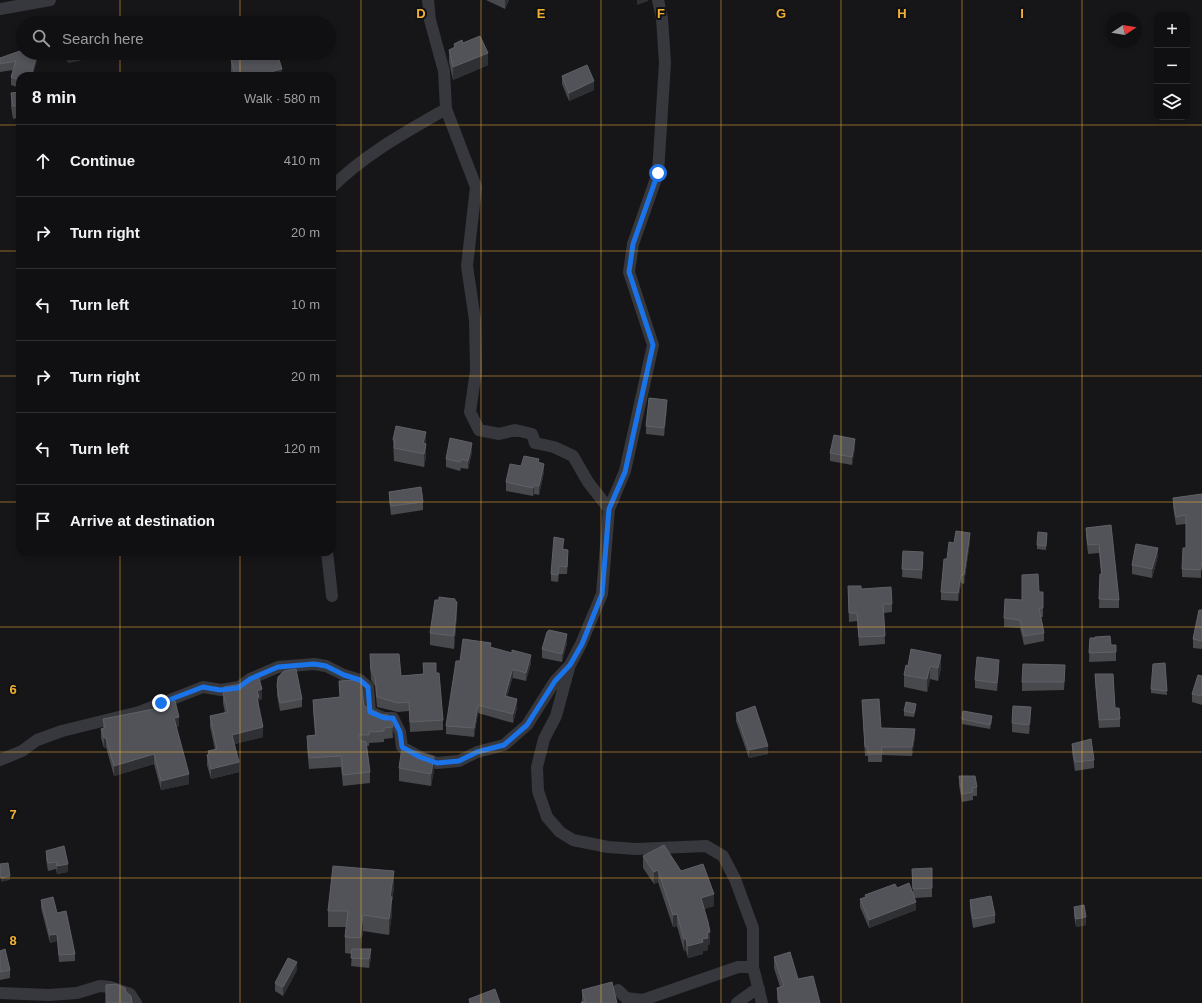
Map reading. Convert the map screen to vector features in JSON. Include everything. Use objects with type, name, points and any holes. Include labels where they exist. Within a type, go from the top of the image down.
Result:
[{"type":"street","points":[[0,9],[50,0]]},
{"type":"street","points":[[428,0],[430,20],[444,71],[446,109],[476,187],[467,266],[475,320],[476,371],[470,412],[479,430],[499,434],[515,430],[532,434],[536,443],[554,446],[573,456],[588,482],[609,509]]},
{"type":"street","points":[[0,760],[22,751],[37,740],[62,731],[139,712],[203,687],[220,690],[238,688],[250,679],[278,667],[314,664],[326,666],[344,675],[360,680],[368,687],[370,712],[384,718],[393,718],[400,732],[402,747],[420,757],[437,763],[459,761],[477,752],[504,745],[527,725],[555,681],[570,665],[582,644],[602,594],[609,509],[625,472],[653,345],[629,272],[633,244],[658,173],[665,63],[662,18],[658,0]]},
{"type":"street","points":[[336,183],[345,174],[382,147],[446,109]]},
{"type":"street","points":[[327,556],[332,596]]},
{"type":"street","points":[[570,665],[556,716],[544,740],[537,767],[538,791],[546,817],[560,832],[573,840],[608,847],[636,849],[706,846],[723,856],[735,879],[753,928],[753,966],[762,1003]]},
{"type":"street","points":[[618,990],[626,998],[643,1000],[738,966],[753,966]]},
{"type":"street","points":[[0,993],[50,995],[77,993],[100,986],[105,986],[130,994],[136,1003]]},
{"type":"street","points":[[737,1003],[752,992],[759,989]]},
{"type":"building","points":[[480,36],[488,53],[453,67],[449,50],[455,47],[454,44],[462,40],[463,43]]},
{"type":"building","points":[[16,52],[16,60],[35,60],[32,72],[16,72],[16,79],[11,77],[16,61],[0,64],[0,58]]},
{"type":"building","points":[[231,60],[279,60],[282,69],[273,72],[234,72]]},
{"type":"building","points":[[587,65],[594,81],[569,93],[562,76]]},
{"type":"building","points":[[16,92],[16,106],[13,106],[11,93]]},
{"type":"building","points":[[649,398],[667,400],[664,428],[646,426]]},
{"type":"building","points":[[396,426],[426,432],[423,443],[426,444],[424,454],[394,448],[395,441],[393,440]]},
{"type":"building","points":[[834,435],[855,439],[852,457],[830,453]]},
{"type":"building","points":[[450,438],[472,443],[468,461],[461,459],[460,462],[446,459]]},
{"type":"building","points":[[524,456],[539,459],[538,462],[544,464],[539,486],[534,485],[533,488],[506,482],[510,464],[521,466]]},
{"type":"building","points":[[421,487],[423,502],[391,506],[389,492]]},
{"type":"building","points":[[1202,494],[1201,570],[1182,569],[1183,548],[1186,548],[1186,515],[1176,517],[1173,498]]},
{"type":"building","points":[[1111,525],[1119,600],[1099,599],[1100,574],[1102,574],[1099,544],[1088,545],[1086,528]]},
{"type":"building","points":[[956,531],[970,533],[964,575],[961,575],[958,593],[941,592],[944,559],[947,559],[949,542],[954,543]]},
{"type":"building","points":[[1038,532],[1047,533],[1046,546],[1037,545]]},
{"type":"building","points":[[554,537],[564,539],[562,549],[568,550],[567,567],[559,566],[558,575],[551,574]]},
{"type":"building","points":[[1136,544],[1158,548],[1152,569],[1132,565]]},
{"type":"building","points":[[903,551],[923,552],[922,570],[902,569]]},
{"type":"building","points":[[1038,574],[1039,592],[1043,592],[1043,608],[1039,608],[1044,633],[1024,636],[1020,620],[1004,618],[1005,599],[1022,600],[1022,575]]},
{"type":"building","points":[[848,586],[861,586],[861,589],[891,587],[892,604],[883,604],[885,636],[859,637],[857,613],[849,613]]},
{"type":"building","points":[[439,597],[455,599],[457,602],[454,636],[430,633],[435,600],[439,600]]},
{"type":"building","points":[[1199,610],[1202,610],[1202,641],[1193,639]]},
{"type":"building","points":[[549,630],[567,634],[562,654],[542,649]]},
{"type":"building","points":[[1110,636],[1111,645],[1116,645],[1116,652],[1089,653],[1090,638]]},
{"type":"building","points":[[463,639],[491,643],[490,647],[512,653],[512,650],[531,655],[526,673],[513,669],[512,671],[505,696],[517,699],[513,714],[478,705],[474,728],[446,726],[456,661],[460,661]]},
{"type":"building","points":[[911,649],[941,655],[938,668],[930,666],[927,679],[904,675],[906,665],[908,666]]},
{"type":"building","points":[[370,654],[399,654],[401,676],[424,674],[423,663],[436,663],[436,673],[439,673],[443,720],[410,722],[409,702],[398,703],[377,697],[375,677],[371,670]]},
{"type":"building","points":[[977,657],[999,660],[997,683],[975,680]]},
{"type":"building","points":[[1165,663],[1167,691],[1151,689],[1153,664]]},
{"type":"building","points":[[1023,664],[1065,665],[1064,682],[1022,682]]},
{"type":"building","points":[[296,669],[302,699],[280,703],[277,686],[278,677],[284,671]]},
{"type":"building","points":[[1095,674],[1113,674],[1115,708],[1119,708],[1120,719],[1099,720]]},
{"type":"building","points":[[258,675],[262,689],[257,691],[259,697],[257,698],[263,727],[232,735],[239,762],[211,769],[207,755],[209,754],[208,751],[217,749],[210,716],[228,712],[223,693],[225,692],[224,687],[241,684]]},
{"type":"building","points":[[1198,675],[1202,676],[1202,696],[1192,694]]},
{"type":"building","points":[[361,680],[364,706],[381,714],[388,715],[393,727],[384,728],[384,731],[369,732],[369,735],[359,735],[359,740],[366,742],[370,772],[343,775],[341,756],[309,758],[307,736],[316,735],[313,700],[340,697],[339,681]]},
{"type":"building","points":[[879,699],[881,728],[915,729],[912,747],[881,747],[882,754],[868,754],[868,747],[865,747],[862,700]]},
{"type":"building","points":[[168,700],[169,702],[175,701],[179,717],[174,718],[189,774],[161,781],[154,754],[114,766],[106,738],[104,738],[101,729],[105,728],[103,719],[154,709],[153,705]]},
{"type":"building","points":[[906,702],[916,704],[914,713],[904,711]]},
{"type":"building","points":[[755,706],[768,746],[749,750],[736,713]]},
{"type":"building","points":[[1013,706],[1031,707],[1029,725],[1012,723]]},
{"type":"building","points":[[963,711],[992,716],[990,725],[962,719]]},
{"type":"building","points":[[1091,739],[1094,760],[1075,762],[1072,744]]},
{"type":"building","points":[[402,747],[434,757],[431,774],[399,768]]},
{"type":"building","points":[[959,776],[975,776],[977,787],[972,788],[973,792],[962,794]]},
{"type":"building","points":[[664,845],[681,871],[703,864],[714,894],[701,898],[710,932],[707,933],[708,938],[702,939],[703,942],[688,946],[686,939],[684,939],[677,914],[673,915],[658,870],[654,872],[643,856]]},
{"type":"building","points":[[64,846],[68,864],[57,866],[56,862],[48,863],[46,851]]},
{"type":"building","points":[[8,863],[10,876],[1,878],[0,864]]},
{"type":"building","points":[[333,866],[394,871],[390,897],[392,897],[389,919],[363,915],[360,938],[345,937],[348,911],[328,911]]},
{"type":"building","points":[[932,868],[932,888],[913,889],[912,869]]},
{"type":"building","points":[[909,883],[916,902],[869,920],[860,899],[866,897],[865,895],[895,884],[897,888]]},
{"type":"building","points":[[991,896],[995,915],[973,919],[970,900]]},
{"type":"building","points":[[53,897],[57,913],[66,911],[75,954],[59,955],[57,934],[50,935],[41,900]]},
{"type":"building","points":[[1084,905],[1086,917],[1076,919],[1074,907]]},
{"type":"building","points":[[5,949],[10,970],[0,972],[0,951]]},
{"type":"building","points":[[352,949],[371,949],[369,959],[351,958]]},
{"type":"building","points":[[790,952],[798,979],[813,976],[820,1003],[780,1003],[777,988],[784,986],[774,957]]},
{"type":"building","points":[[288,958],[297,962],[283,987],[275,983]]},
{"type":"building","points":[[612,982],[617,1003],[581,1002],[585,1002],[582,990]]},
{"type":"building","points":[[116,984],[125,988],[126,992],[131,996],[132,1003],[106,1003],[106,985]]},
{"type":"building","points":[[495,989],[500,1003],[470,1003],[469,999]]},
{"type":"route","points":[[161,703],[203,687],[220,690],[238,688],[250,679],[278,667],[314,664],[326,666],[344,675],[360,680],[368,687],[370,712],[384,718],[393,718],[400,732],[402,747],[420,757],[437,763],[459,761],[477,752],[504,745],[527,725],[555,681],[570,665],[582,644],[602,594],[609,509],[625,472],[653,345],[629,272],[633,244],[658,173]]}]
